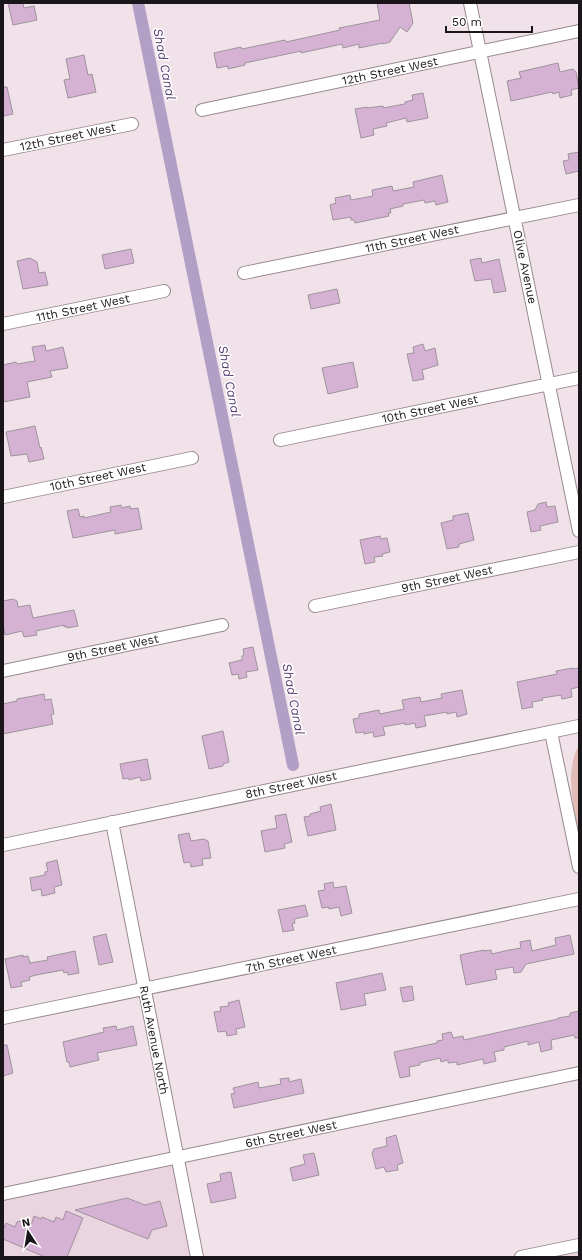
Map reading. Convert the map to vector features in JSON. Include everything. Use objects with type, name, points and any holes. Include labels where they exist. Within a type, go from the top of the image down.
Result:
[{"type":"street","name":"Olive Avenue","points":[[470,3],[579,531]]},
{"type":"street","name":"12th Street West","points":[[202,110],[579,31]]},
{"type":"street","name":"12th Street West","points":[[3,150],[132,124]]},
{"type":"street","name":"11th Street West","points":[[244,274],[579,205]]},
{"type":"street","name":"11th Street West","points":[[3,324],[164,291]]},
{"type":"street","name":"10th Street West","points":[[280,440],[579,378]]},
{"type":"street","name":"10th Street West","points":[[3,497],[192,458]]},
{"type":"street","name":"9th Street West","points":[[315,606],[579,552]]},
{"type":"street","name":"9th Street West","points":[[3,670],[222,625]]},
{"type":"street","name":"8th Street West","points":[[3,844],[579,726]]},
{"type":"street","points":[[551,732],[579,867]]},
{"type":"street","name":"Ruth Avenue North","points":[[112,822],[197,1257]]},
{"type":"street","name":"7th Street West","points":[[3,1018],[579,899]]},
{"type":"street","name":"6th Street West","points":[[3,1194],[579,1074]]},
{"type":"street","points":[[525,1257],[579,1245]]},
{"type":"shaded area","points":[[579,745],[579,833],[572,795],[571,775],[575,752]]},
{"type":"shaded area","points":[[182,1163],[204,1257],[3,1257],[3,1198]]},
{"type":"shaded area","points":[[579,1244],[579,1257],[517,1257]]},
{"type":"building","points":[[8,3],[23,3],[24,8],[34,6],[37,20],[13,25]]},
{"type":"building","points":[[377,3],[409,3],[413,23],[407,32],[400,27],[390,42],[383,44],[359,48],[359,44],[343,48],[342,44],[245,63],[245,65],[228,69],[228,66],[217,68],[214,53],[285,40],[286,42],[340,30],[339,28],[380,20]]},
{"type":"building","points":[[84,55],[88,75],[92,74],[96,92],[68,98],[64,80],[70,79],[66,59]]},
{"type":"building","points":[[558,63],[560,72],[573,69],[576,72],[579,88],[571,90],[572,95],[560,98],[559,92],[553,94],[552,92],[511,101],[507,81],[521,78],[519,72]]},
{"type":"building","points":[[3,87],[7,87],[13,114],[3,116]]},
{"type":"building","points":[[423,93],[428,118],[407,122],[406,118],[386,123],[387,126],[373,129],[374,135],[361,138],[355,109],[383,106],[383,108],[405,104],[405,102],[413,100],[412,95]]},
{"type":"building","points":[[579,152],[579,171],[566,174],[563,161],[569,160],[568,154]]},
{"type":"building","points":[[442,175],[448,202],[436,205],[435,201],[425,203],[424,200],[403,204],[403,206],[390,209],[391,213],[388,213],[389,216],[355,223],[354,220],[351,220],[351,217],[333,220],[330,205],[336,203],[335,198],[350,195],[351,200],[373,196],[372,190],[392,186],[393,191],[414,187],[413,182]]},
{"type":"building","points":[[131,249],[134,263],[105,269],[102,255]]},
{"type":"building","points":[[30,258],[37,262],[39,273],[45,272],[48,285],[23,289],[17,261]]},
{"type":"building","points":[[481,258],[482,263],[499,259],[506,291],[494,293],[491,279],[475,281],[470,260]]},
{"type":"building","points":[[337,289],[340,303],[311,309],[308,295]]},
{"type":"building","points":[[423,344],[425,351],[435,348],[438,365],[422,370],[424,379],[413,381],[407,354],[414,353],[413,347]]},
{"type":"building","points":[[45,345],[46,351],[63,347],[68,368],[50,371],[52,377],[27,382],[30,397],[3,402],[3,365],[16,362],[17,364],[35,361],[32,347]]},
{"type":"building","points":[[353,362],[358,387],[328,394],[322,368]]},
{"type":"building","points":[[35,426],[44,459],[29,462],[27,454],[11,456],[6,432]]},
{"type":"building","points":[[546,502],[547,507],[555,506],[558,522],[540,526],[541,530],[531,532],[527,512],[535,510],[538,504]]},
{"type":"building","points":[[121,505],[122,508],[130,506],[131,509],[138,508],[142,529],[115,534],[115,530],[73,538],[67,511],[78,509],[80,517],[84,516],[84,518],[111,512],[110,507]]},
{"type":"building","points":[[468,513],[474,540],[459,544],[459,547],[447,549],[441,523],[453,520],[453,516]]},
{"type":"building","points":[[380,536],[381,539],[387,538],[390,552],[382,554],[383,556],[374,557],[375,562],[365,564],[360,540]]},
{"type":"building","points":[[13,599],[17,601],[18,607],[30,605],[33,618],[74,610],[78,626],[67,628],[67,626],[64,627],[64,625],[36,631],[37,635],[24,637],[22,631],[5,635],[3,624],[3,601]]},
{"type":"building","points":[[253,647],[258,670],[246,672],[247,677],[239,679],[238,674],[232,675],[229,663],[242,660],[242,656],[244,655],[243,649]]},
{"type":"building","points":[[579,668],[579,687],[571,689],[572,697],[562,699],[561,695],[542,698],[543,700],[532,702],[533,707],[522,709],[517,682],[557,674],[556,671]]},
{"type":"building","points":[[462,690],[467,714],[457,717],[456,712],[447,714],[447,712],[424,716],[426,726],[416,728],[415,723],[405,725],[405,723],[383,727],[385,735],[374,737],[373,732],[364,734],[364,732],[356,733],[353,719],[359,718],[359,714],[379,710],[380,714],[404,709],[402,700],[420,697],[421,702],[442,698],[441,694]]},
{"type":"building","points":[[44,694],[45,700],[51,699],[54,714],[51,715],[53,724],[3,734],[3,704],[17,701],[17,699]]},
{"type":"building","points":[[223,731],[229,762],[223,764],[223,766],[209,769],[202,736]]},
{"type":"building","points":[[147,759],[151,779],[141,781],[140,777],[129,780],[129,778],[123,779],[120,764]]},
{"type":"building","points":[[331,804],[336,830],[308,836],[304,817],[321,811],[320,807]]},
{"type":"building","points":[[286,814],[292,842],[284,844],[285,848],[265,852],[261,831],[277,828],[275,816]]},
{"type":"building","points":[[189,833],[191,841],[204,839],[208,841],[211,858],[202,859],[203,865],[191,867],[190,862],[184,863],[178,835]]},
{"type":"building","points":[[57,860],[62,885],[54,887],[55,893],[42,896],[41,889],[32,891],[30,878],[45,875],[45,872],[48,871],[46,863]]},
{"type":"building","points":[[333,882],[334,888],[346,886],[352,913],[341,916],[339,907],[329,909],[329,907],[322,908],[318,891],[325,890],[324,884]]},
{"type":"building","points":[[305,905],[308,916],[294,919],[295,923],[292,924],[294,930],[283,932],[278,910]]},
{"type":"building","points":[[106,934],[113,962],[99,965],[93,937]]},
{"type":"building","points":[[570,935],[574,954],[526,964],[521,972],[514,973],[513,967],[495,970],[497,979],[466,985],[460,955],[484,950],[491,950],[492,954],[521,948],[520,942],[530,940],[532,951],[556,945],[555,938]]},
{"type":"building","points":[[75,951],[79,973],[68,975],[68,972],[64,973],[63,970],[36,975],[29,977],[30,980],[21,982],[22,986],[11,988],[5,959],[23,955],[23,957],[28,956],[30,963],[48,960],[47,957]]},
{"type":"building","points":[[382,973],[386,990],[364,994],[366,1005],[341,1010],[336,983]]},
{"type":"building","points":[[412,986],[414,1000],[403,1002],[400,988]]},
{"type":"building","points":[[239,1000],[245,1027],[236,1029],[237,1034],[227,1036],[226,1031],[218,1032],[214,1012],[221,1011],[220,1007],[229,1006],[228,1003]]},
{"type":"building","points":[[579,1011],[579,1038],[575,1038],[574,1035],[551,1040],[552,1049],[541,1052],[539,1042],[528,1045],[528,1041],[504,1047],[504,1050],[494,1052],[496,1061],[484,1064],[483,1059],[457,1065],[457,1062],[448,1063],[448,1060],[441,1062],[440,1058],[409,1067],[410,1076],[400,1078],[394,1052],[437,1043],[437,1041],[443,1040],[442,1034],[451,1032],[453,1038],[463,1036],[464,1040],[570,1016],[570,1013]]},
{"type":"building","points":[[116,1026],[117,1030],[133,1026],[137,1045],[97,1053],[99,1060],[70,1067],[69,1062],[67,1062],[63,1042],[104,1032],[103,1028]]},
{"type":"building","points":[[3,1045],[7,1045],[13,1073],[3,1076]]},
{"type":"building","points":[[289,1078],[289,1082],[301,1079],[304,1093],[234,1108],[231,1094],[235,1093],[233,1088],[258,1082],[259,1088],[281,1084],[280,1079]]},
{"type":"building","points":[[396,1135],[403,1163],[397,1165],[398,1170],[386,1172],[384,1167],[376,1169],[372,1153],[374,1149],[387,1146],[386,1138]]},
{"type":"building","points":[[314,1153],[319,1175],[293,1181],[290,1168],[305,1164],[303,1155]]},
{"type":"building","points":[[231,1172],[236,1198],[211,1203],[207,1184],[221,1181],[220,1174]]},
{"type":"building","points":[[127,1198],[145,1205],[160,1201],[167,1226],[152,1230],[148,1239],[75,1210]]},
{"type":"building","points":[[66,1211],[83,1218],[67,1257],[45,1257],[3,1239],[3,1230],[6,1223],[15,1227],[17,1222],[24,1220],[32,1223],[34,1216],[41,1219],[42,1217],[54,1222],[56,1217],[63,1220]]},
{"type":"waterway","name":"Shad Canal","points":[[138,3],[293,765]]}]
